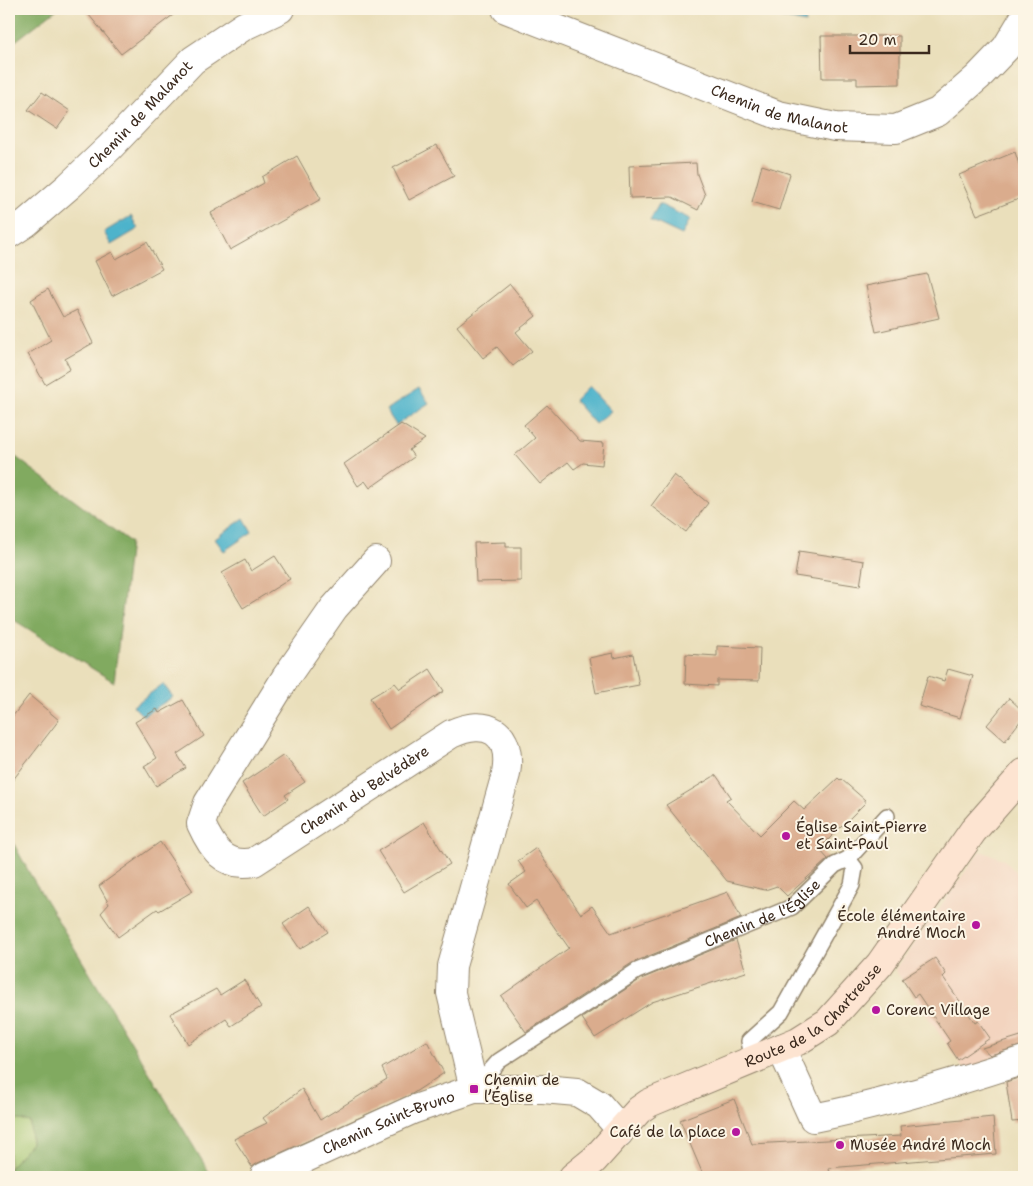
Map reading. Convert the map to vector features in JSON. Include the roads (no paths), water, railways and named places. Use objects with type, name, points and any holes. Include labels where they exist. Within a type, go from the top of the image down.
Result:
[{"type":"main road","name":"Route de la Chartreuse","points":[[573,1177],[594,1160],[639,1110],[649,1103],[753,1061],[828,1022],[880,964],[973,832],[1024,773]]},
{"type":"street","name":"Chemin de Malanot","points":[[9,234],[26,223],[69,186],[110,147],[192,60],[244,26],[280,9]]},
{"type":"street","name":"Chemin de Malanot","points":[[506,9],[778,115],[835,127],[896,129],[938,112],[945,106],[978,77],[1006,48],[1024,18]]},
{"type":"street","name":"Chemin du Belvédère","points":[[376,561],[334,608],[286,677],[208,804],[201,824],[211,848],[240,865],[254,862],[450,734],[467,726],[482,726],[496,732],[504,746],[508,760],[506,774],[452,966],[451,993],[474,1089]]},
{"type":"street","points":[[781,1048],[813,1118],[856,1110],[942,1086],[1024,1060]]},
{"type":"street","name":"Chemin Saint-Bruno","points":[[264,1177],[412,1110],[474,1089],[543,1089],[577,1092],[599,1105],[614,1122],[620,1133]]},
{"type":"lane","name":"Chemin de l'Église","points":[[474,1089],[499,1061],[637,971],[792,907],[835,865],[848,859],[887,816]]},
{"type":"lane","points":[[753,1061],[749,1041],[781,1012],[852,885],[855,868],[848,859]]},
{"type":"water","points":[[766,9],[809,9],[805,23],[765,14]]},
{"type":"water","points":[[659,204],[690,219],[682,235],[650,220]]},
{"type":"water","points":[[131,216],[138,229],[111,245],[104,232]]},
{"type":"water","points":[[588,386],[611,411],[595,424],[574,400]]},
{"type":"water","points":[[419,389],[429,403],[396,425],[386,410]]},
{"type":"water","points":[[244,518],[252,532],[224,551],[215,539]]},
{"type":"water","points":[[163,684],[173,697],[143,716],[133,706]]},
{"type":"place","name":"Église Saint-Pierre et Saint-Paul","points":[[786,836]]},
{"type":"place","name":"École élémentaire André Moch","points":[[976,925]]},
{"type":"place","name":"Corenc Village","points":[[876,1010]]},
{"type":"place","name":"Chemin de l’Église","points":[[474,1089]]},
{"type":"place","name":"Café de la place","points":[[736,1132]]},
{"type":"place","name":"Musée André Moch","points":[[840,1145]]}]
